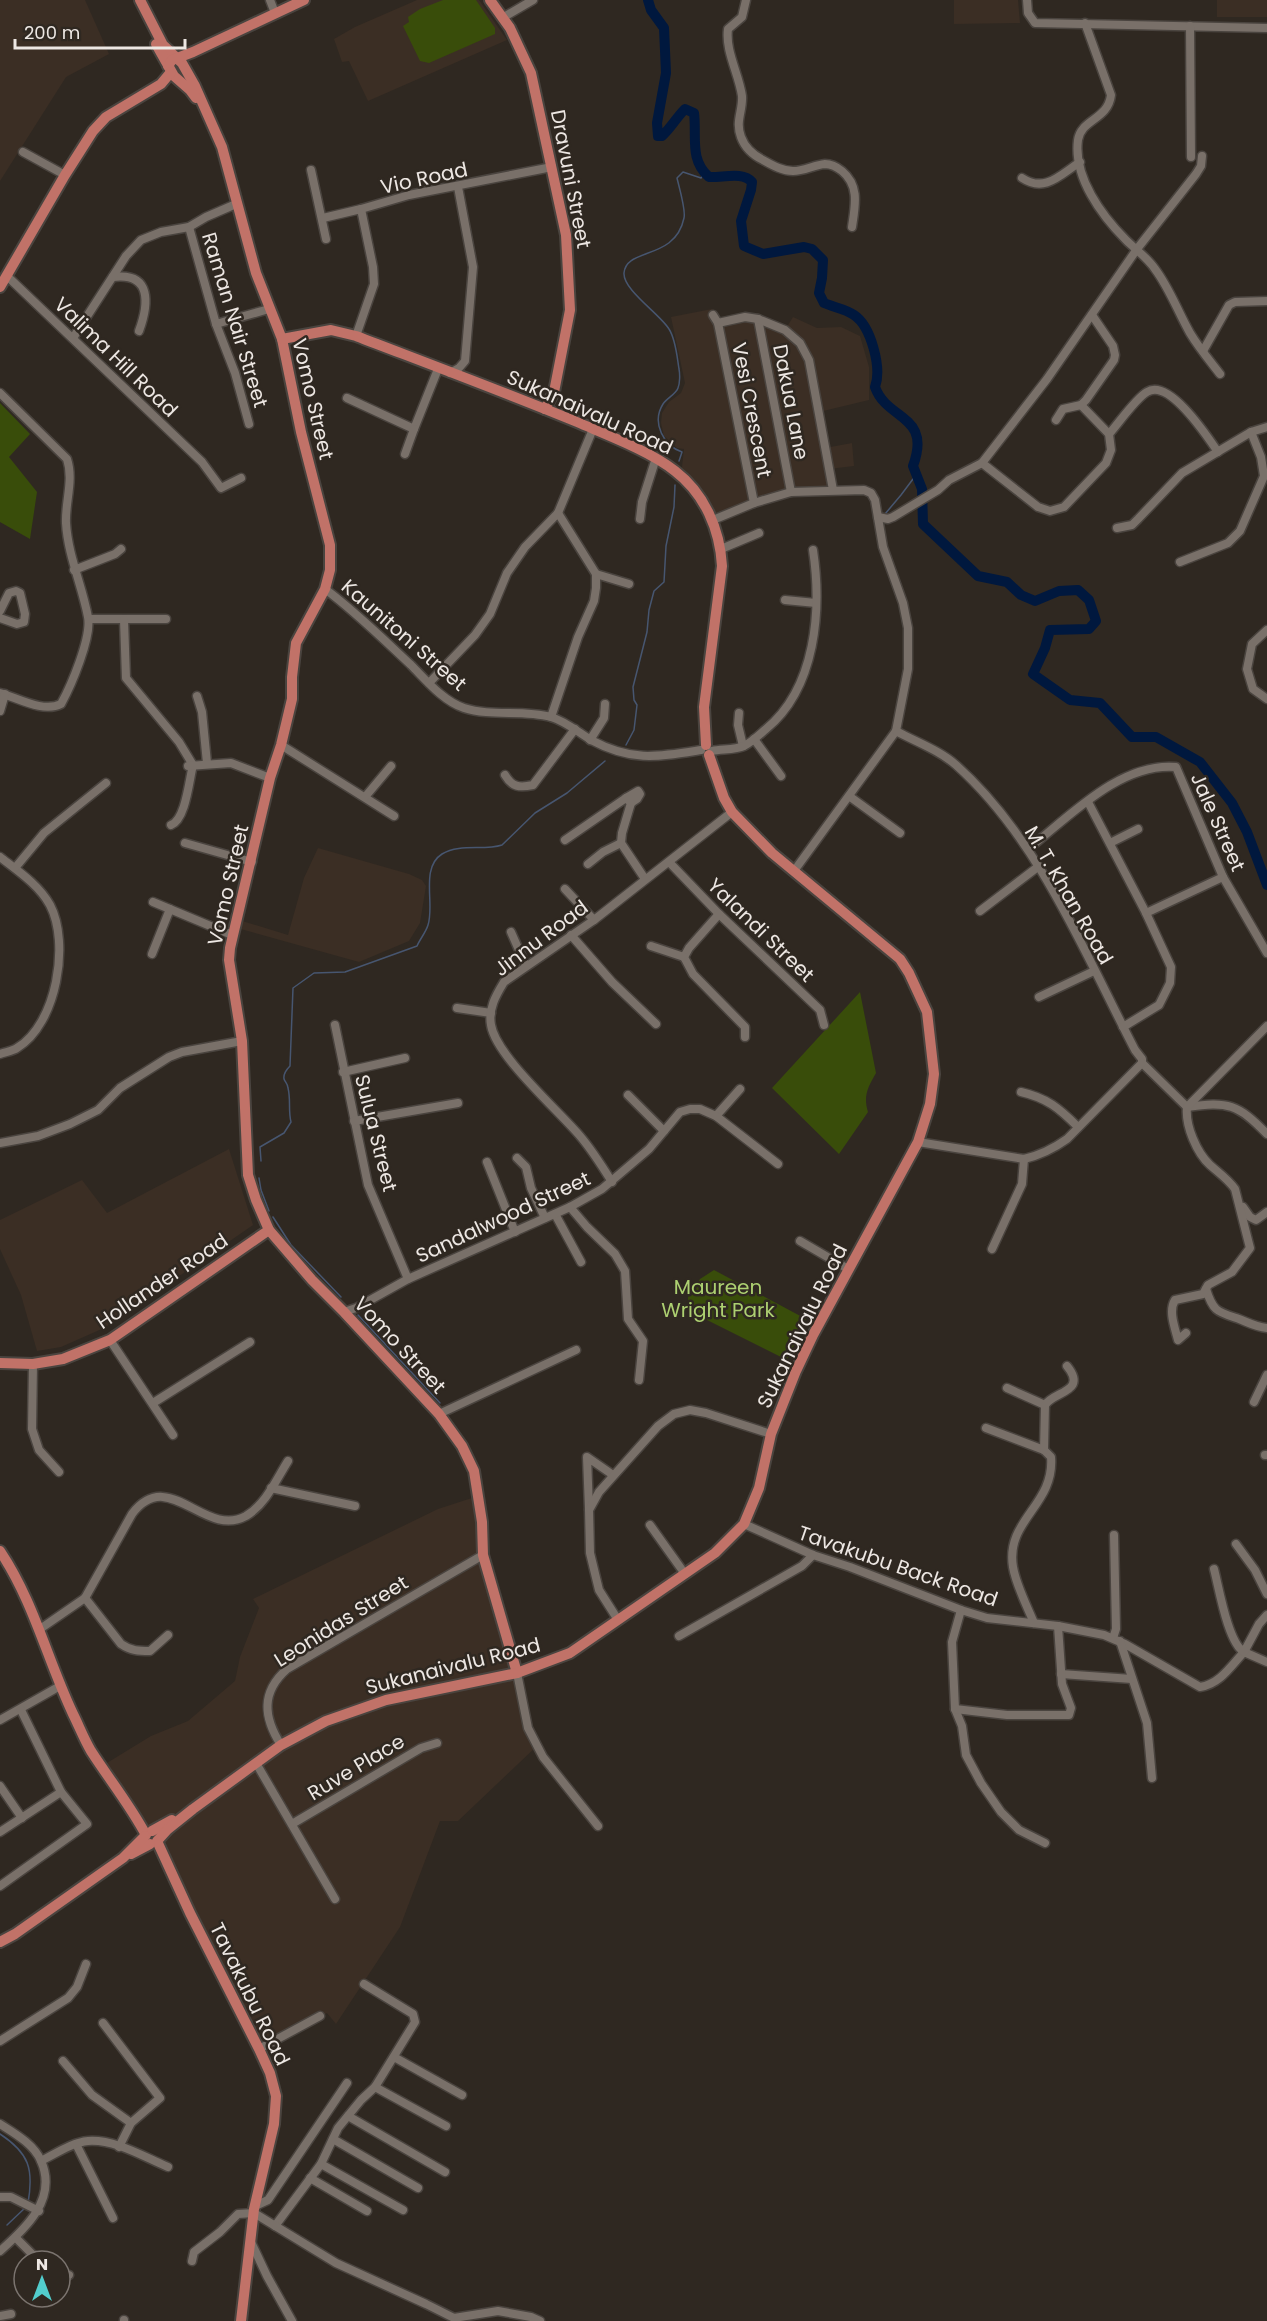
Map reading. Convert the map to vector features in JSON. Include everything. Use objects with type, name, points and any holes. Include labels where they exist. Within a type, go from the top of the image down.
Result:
[{"type":"main road","name":"Vomo Street","points":[[140,0],[151,23],[156,43],[172,65],[185,76],[222,147],[236,204],[269,309],[282,339],[301,432],[329,537],[330,570],[325,589],[296,643],[292,699],[270,778],[252,862],[232,935],[229,960],[242,1041],[248,1175],[269,1230],[312,1280],[440,1414],[462,1446],[474,1471],[482,1522],[483,1555],[517,1673]]},
{"type":"main road","points":[[0,287],[65,175],[93,131],[106,117],[164,81],[172,65],[304,0]]},
{"type":"main road","name":"Dravuni Street","points":[[490,0],[510,28],[531,73],[566,235],[570,310],[554,392],[545,409]]},
{"type":"main road","points":[[149,92],[185,76],[189,58],[205,47]]},
{"type":"main road","name":"Sukanaivalu Road","points":[[0,1942],[15,1934],[193,1809],[281,1744],[326,1721],[365,1706],[517,1673],[570,1653],[715,1553],[744,1524],[759,1488],[771,1434],[801,1362],[848,1269],[918,1142],[930,1104],[934,1074],[927,1012],[904,966],[888,948],[772,853],[732,812],[724,798],[707,750],[704,707],[722,566],[721,549],[706,505],[681,476],[656,458],[545,409],[356,336],[331,330],[282,339]]},
{"type":"main road","name":"Hollander Road","points":[[0,1363],[33,1364],[63,1359],[111,1340],[269,1230]]},
{"type":"main road","name":"Tavakubu Road","points":[[0,1551],[12,1568],[40,1629],[60,1686],[90,1749],[151,1838],[171,1872],[270,2073],[276,2106],[255,2209],[241,2321]]},
{"type":"street","points":[[270,0],[276,14]]},
{"type":"street","points":[[502,18],[532,0]]},
{"type":"street","points":[[746,0],[742,17],[728,29],[726,39],[739,78],[742,100],[738,119],[741,140],[752,154],[783,170],[794,171],[825,164],[835,166],[844,172],[853,183],[856,196],[852,227]]},
{"type":"street","points":[[1027,0],[1028,13],[1035,23],[1042,24],[1267,28]]},
{"type":"street","points":[[1085,23],[1112,95],[1106,111],[1082,129],[1078,141],[1080,162],[1090,191],[1104,215],[1156,270],[1191,334],[1220,374]]},
{"type":"street","points":[[1190,26],[1191,157]]},
{"type":"street","points":[[22,152],[65,175]]},
{"type":"street","points":[[878,517],[888,519],[938,490],[949,480],[982,463],[1047,379],[1137,249],[1196,174],[1201,166],[1202,156]]},
{"type":"street","points":[[1022,177],[1031,184],[1042,185],[1080,162]]},
{"type":"street","name":"Vio Road","points":[[356,336],[374,284],[373,267],[361,210],[409,195],[552,167]]},
{"type":"street","points":[[311,170],[326,239]]},
{"type":"street","points":[[458,187],[473,267],[464,378]]},
{"type":"street","points":[[73,338],[126,256],[141,240],[155,233],[189,227],[236,204]]},
{"type":"street","points":[[322,218],[361,210]]},
{"type":"street","name":"Raman Nair Street","points":[[189,227],[216,324],[236,373],[249,424]]},
{"type":"street","name":"Valima Hill Road","points":[[7,276],[202,462],[221,488],[241,478]]},
{"type":"street","points":[[113,277],[134,278],[145,292],[146,308],[139,331]]},
{"type":"street","points":[[1203,351],[1229,305],[1235,302],[1267,301]]},
{"type":"street","points":[[216,324],[269,309]]},
{"type":"street","points":[[1056,420],[1063,409],[1081,405],[1114,360],[1113,346],[1092,315]]},
{"type":"street","name":"Vesi Crescent","points":[[754,504],[716,319],[745,317],[758,319],[785,330],[800,343],[809,360],[833,490]]},
{"type":"street","name":"Dakua Lane","points":[[758,319],[791,492]]},
{"type":"street","points":[[450,373],[465,361]]},
{"type":"street","points":[[405,454],[438,369]]},
{"type":"street","points":[[1109,434],[1144,393],[1158,390],[1165,392],[1196,422],[1218,452]]},
{"type":"street","points":[[0,393],[67,459],[70,470],[66,521],[74,570],[88,619],[80,657],[61,704],[53,708],[44,707],[2,693],[0,711]]},
{"type":"street","points":[[347,398],[414,429]]},
{"type":"street","points":[[982,463],[1027,501],[1043,510],[1057,510],[1064,507],[1106,463],[1111,450],[1109,434],[1081,405]]},
{"type":"street","points":[[1117,528],[1132,525],[1174,480],[1251,432],[1267,427]]},
{"type":"street","points":[[429,683],[475,635],[490,614],[507,573],[525,547],[558,513],[593,429]]},
{"type":"street","points":[[1180,562],[1228,543],[1240,531],[1264,476],[1261,457],[1251,432]]},
{"type":"street","points":[[640,519],[644,494],[656,458]]},
{"type":"street","points":[[713,520],[791,492],[864,490],[871,493],[875,501],[883,547],[903,603],[908,628],[908,669],[896,731],[794,871]]},
{"type":"street","points":[[551,717],[578,637],[594,601],[596,574],[558,513]]},
{"type":"street","points":[[721,549],[759,533]]},
{"type":"street","points":[[74,570],[115,554],[121,549]]},
{"type":"street","points":[[739,713],[738,725],[743,746],[774,723],[799,688],[813,641],[818,580],[813,550]]},
{"type":"street","points":[[596,574],[629,584]]},
{"type":"street","name":"Kaunitoni Street","points":[[325,589],[347,606],[429,683],[447,698],[466,709],[551,717],[590,740],[632,756],[662,757],[743,746]]},
{"type":"street","points":[[0,611],[9,593],[15,591],[20,593],[26,614],[24,622],[17,624],[0,618]]},
{"type":"street","points":[[785,600],[816,603]]},
{"type":"street","points":[[88,619],[166,620]]},
{"type":"street","points":[[124,620],[126,678],[190,756],[183,811],[178,821],[171,825]]},
{"type":"street","points":[[1267,630],[1252,644],[1247,669],[1252,689],[1267,699]]},
{"type":"street","points":[[197,696],[202,712],[207,763]]},
{"type":"street","points":[[590,740],[604,718],[605,704]]},
{"type":"street","points":[[505,775],[510,784],[520,788],[533,785],[574,729]]},
{"type":"street","name":"M. T. Khan Road","points":[[896,731],[955,764],[1001,812],[1039,866],[1142,1062],[1185,1105]]},
{"type":"street","points":[[754,739],[781,776]]},
{"type":"street","points":[[281,745],[394,816]]},
{"type":"street","points":[[190,765],[231,763],[270,778]]},
{"type":"street","points":[[365,797],[391,766]]},
{"type":"street","name":"Jale Street","points":[[1088,802],[1108,786],[1135,772],[1165,766],[1176,767],[1223,877],[1267,953]]},
{"type":"street","points":[[15,868],[44,833],[106,783]]},
{"type":"street","points":[[849,796],[900,833]]},
{"type":"street","points":[[565,840],[628,800],[621,843],[645,879]]},
{"type":"street","points":[[1028,849],[1088,802],[1146,913],[1171,967],[1170,983],[1160,1005],[1123,1027]]},
{"type":"street","name":"Jinnu Road","points":[[491,1013],[495,997],[504,982],[594,920],[732,812]]},
{"type":"street","points":[[1110,843],[1138,829]]},
{"type":"street","points":[[185,843],[252,862]]},
{"type":"street","points":[[588,864],[603,852],[621,843]]},
{"type":"street","points":[[0,857],[42,892],[51,907],[58,935],[55,992],[41,1021],[18,1048],[0,1054]]},
{"type":"street","name":"Yalandi Street","points":[[669,862],[719,914],[820,1010],[824,1025]]},
{"type":"street","points":[[980,911],[1039,866]]},
{"type":"street","points":[[1146,913],[1223,877]]},
{"type":"street","points":[[565,889],[594,920]]},
{"type":"street","points":[[153,902],[232,935]]},
{"type":"street","points":[[152,954],[170,909]]},
{"type":"street","points":[[684,957],[689,948],[719,914]]},
{"type":"street","points":[[511,932],[526,966]]},
{"type":"street","points":[[571,935],[612,982],[656,1023]]},
{"type":"street","points":[[651,946],[684,957],[693,974],[745,1027],[745,1037]]},
{"type":"street","points":[[1039,997],[1094,971]]},
{"type":"street","points":[[457,1008],[491,1013],[491,1025],[501,1050],[581,1137],[612,1182]]},
{"type":"street","name":"Sulua Street","points":[[335,1025],[368,1185],[408,1279]]},
{"type":"street","points":[[1185,1105],[1267,1026]]},
{"type":"street","points":[[0,1143],[38,1136],[98,1110],[120,1088],[169,1057],[182,1052],[242,1041]]},
{"type":"street","points":[[343,1072],[405,1058]]},
{"type":"street","points":[[918,1142],[1024,1159],[1053,1149],[1142,1062]]},
{"type":"street","points":[[716,1116],[740,1089]]},
{"type":"street","points":[[1021,1092],[1040,1096],[1051,1102],[1078,1126]]},
{"type":"street","points":[[628,1095],[664,1131]]},
{"type":"street","points":[[354,1121],[458,1103]]},
{"type":"street","points":[[1185,1105],[1228,1105],[1242,1110],[1267,1134]]},
{"type":"street","points":[[1185,1105],[1189,1127],[1203,1157],[1230,1181],[1250,1217],[1256,1220],[1267,1212]]},
{"type":"street","name":"Sandalwood Street","points":[[344,1312],[408,1279],[570,1207],[612,1182],[649,1149],[680,1112],[700,1109],[716,1116],[778,1164]]},
{"type":"street","points":[[517,1158],[526,1167],[531,1188],[545,1218]]},
{"type":"street","points":[[992,1250],[1022,1184],[1024,1159]]},
{"type":"street","points":[[487,1162],[515,1232]]},
{"type":"street","points":[[1186,1333],[1178,1340],[1172,1305],[1180,1298],[1203,1294],[1214,1281],[1232,1272],[1250,1248],[1235,1189]]},
{"type":"street","points":[[570,1207],[615,1254],[625,1271],[628,1319],[643,1341],[639,1380]]},
{"type":"street","points":[[555,1214],[581,1262]]},
{"type":"street","points":[[800,1240],[848,1269]]},
{"type":"street","points":[[1206,1289],[1210,1302],[1218,1313],[1267,1328]]},
{"type":"street","points":[[111,1340],[173,1435]]},
{"type":"street","points":[[153,1403],[250,1342]]},
{"type":"street","points":[[440,1414],[576,1350]]},
{"type":"street","points":[[33,1364],[32,1429],[39,1450],[58,1472]]},
{"type":"street","points":[[1044,1450],[1045,1406],[1048,1400],[1071,1388],[1073,1376],[1067,1366]]},
{"type":"street","points":[[1254,1402],[1267,1375]]},
{"type":"street","points":[[1007,1388],[1045,1406]]},
{"type":"street","points":[[589,1510],[613,1475],[658,1426],[674,1414],[690,1410],[706,1413],[771,1434]]},
{"type":"street","points":[[986,1428],[1044,1450],[1051,1457],[1049,1483],[1037,1504],[1023,1521],[1013,1551],[1013,1567],[1034,1623]]},
{"type":"street","points":[[613,1475],[587,1457],[590,1552],[593,1572],[599,1590],[618,1620]]},
{"type":"street","points":[[40,1629],[85,1598],[132,1514],[144,1500],[157,1496],[168,1497],[209,1516],[235,1519],[244,1517],[255,1509],[288,1461]]},
{"type":"street","points":[[271,1488],[355,1506]]},
{"type":"street","name":"Tavakubu Back Road","points":[[744,1524],[813,1555],[962,1610],[987,1617],[1058,1626],[1116,1640],[1200,1687],[1211,1685],[1220,1679],[1244,1652]]},
{"type":"street","points":[[650,1525],[685,1574]]},
{"type":"street","points":[[1114,1535],[1116,1640],[1147,1724],[1152,1778]]},
{"type":"street","points":[[1236,1544],[1255,1570],[1267,1594]]},
{"type":"street","name":"Leonidas Street","points":[[281,1744],[269,1721],[267,1698],[278,1676],[483,1555]]},
{"type":"street","points":[[679,1636],[802,1566],[813,1555]]},
{"type":"street","points":[[1214,1569],[1236,1645],[1244,1652],[1267,1662]]},
{"type":"street","points":[[85,1598],[127,1648],[136,1651],[150,1651],[168,1635]]},
{"type":"street","points":[[962,1610],[952,1642],[955,1709],[962,1726],[966,1755],[981,1783],[1001,1812],[1019,1830],[1045,1843]]},
{"type":"street","points":[[1244,1652],[1259,1624],[1267,1615]]},
{"type":"street","points":[[955,1709],[1006,1715],[1069,1715],[1071,1708],[1065,1694],[1061,1674],[1058,1626]]},
{"type":"street","points":[[517,1673],[528,1728],[543,1757],[598,1826]]},
{"type":"street","points":[[1061,1674],[1132,1679]]},
{"type":"street","points":[[0,1720],[60,1686]]},
{"type":"street","points":[[0,1886],[87,1824],[61,1792],[21,1710]]},
{"type":"street","name":"Ruve Place","points":[[292,1824],[421,1748],[437,1743]]},
{"type":"street","points":[[256,1763],[335,1899]]},
{"type":"street","points":[[0,1786],[22,1818]]},
{"type":"street","points":[[0,1832],[61,1792]]},
{"type":"street","points":[[0,2042],[68,1998],[77,1987],[86,1964]]},
{"type":"street","points":[[275,2226],[321,2164],[348,2116],[375,2087],[415,2022],[414,2015],[364,1984]]},
{"type":"street","points":[[259,2049],[321,2016]]},
{"type":"street","points":[[103,2023],[160,2098],[131,2123],[119,2147]]},
{"type":"street","points":[[394,2056],[462,2095]]},
{"type":"street","points":[[63,2061],[92,2096],[131,2123]]},
{"type":"street","points":[[192,2261],[194,2252],[220,2232],[238,2214],[255,2209],[268,2200],[347,2083]]},
{"type":"street","points":[[375,2087],[446,2126]]},
{"type":"street","points":[[348,2116],[445,2172]]},
{"type":"street","points":[[0,2124],[22,2138],[41,2161],[44,2191],[39,2211],[16,2238],[0,2251]]},
{"type":"street","points":[[333,2139],[417,2188]]},
{"type":"street","points":[[41,2161],[76,2144],[100,2141],[168,2167]]},
{"type":"street","points":[[76,2144],[113,2218]]},
{"type":"street","points":[[321,2164],[403,2210]]},
{"type":"street","points":[[310,2178],[367,2211]]},
{"type":"street","points":[[0,2197],[12,2197],[39,2211]]},
{"type":"street","points":[[255,2209],[275,2226],[336,2263],[454,2318],[498,2311],[531,2317],[540,2321]]},
{"type":"street","points":[[16,2238],[27,2249]]},
{"type":"street","points":[[251,2242],[292,2321]]},
{"type":"street","points":[[0,2316],[11,2314]]},
{"type":"shaded area","points":[[0,0],[85,0],[109,54],[66,77],[0,181]]},
{"type":"shaded area","points":[[417,0],[479,0],[507,40],[368,101],[349,61],[342,62],[334,39],[355,27]]},
{"type":"shaded area","points":[[954,0],[1018,0],[1020,23],[954,24]]},
{"type":"shaded area","points":[[1217,0],[1267,0],[1267,17],[1217,17]]},
{"type":"shaded area","points":[[712,309],[718,323],[745,317],[785,330],[793,317],[817,328],[841,327],[860,336],[869,367],[869,400],[819,412],[825,448],[852,443],[854,466],[829,469],[833,490],[791,492],[713,520],[681,476],[684,449],[677,448],[664,436],[661,423],[662,413],[669,402],[681,393],[685,383],[671,317]]},
{"type":"shaded area","points":[[318,848],[409,874],[422,880],[426,886],[420,923],[409,941],[359,962],[237,928],[239,920],[288,935],[304,878]]},
{"type":"shaded area","points":[[229,1149],[253,1225],[104,1328],[61,1347],[37,1351],[21,1295],[0,1249],[0,1220],[82,1180],[107,1213]]},
{"type":"shaded area","points":[[478,1496],[483,1555],[528,1728],[538,1745],[458,1821],[440,1821],[400,1927],[336,2024],[327,2013],[259,2049],[149,1832],[102,1766],[151,1736],[188,1721],[235,1681],[240,1657],[259,1608],[253,1599],[438,1509]]},
{"type":"green space","points":[[443,0],[476,0],[495,28],[495,34],[429,63],[420,61],[403,26],[409,22],[408,17],[420,9]]},
{"type":"green space","points":[[0,403],[30,434],[9,457],[37,492],[30,539],[0,522]]},
{"type":"green space","points":[[860,992],[876,1073],[867,1092],[868,1112],[839,1154],[772,1088]]},
{"type":"green space","name":"Maureen Wright Park","points":[[714,1270],[806,1319],[787,1360],[689,1311],[688,1297],[700,1279]]},
{"type":"waterway","points":[[648,0],[651,10],[664,28],[666,73],[657,123],[658,136],[662,136],[685,109],[694,113],[696,155],[703,170],[709,177],[738,176],[752,182],[741,221],[744,246],[763,254],[804,247],[812,249],[823,260],[819,293],[824,303],[847,311],[860,320],[874,348],[877,369],[875,387],[881,398],[906,420],[917,436],[913,466],[922,489],[923,524],[978,576],[1007,582],[1021,595],[1035,601],[1059,591],[1078,590],[1089,600],[1096,621],[1089,629],[1050,630],[1045,648],[1033,674],[1070,700],[1100,703],[1132,737],[1156,737],[1200,762],[1232,803],[1247,832],[1267,885]]},
{"type":"waterway","points":[[679,461],[682,452],[665,439],[658,419],[663,404],[675,392],[679,384],[673,338],[664,323],[629,287],[624,273],[627,265],[633,259],[662,247],[679,232],[684,214],[677,178],[683,172],[701,178],[704,173]]},
{"type":"waterway","points":[[885,514],[916,475]]},
{"type":"waterway","points":[[626,745],[634,730],[637,705],[634,700],[633,687],[647,632],[649,610],[654,591],[664,582],[666,546],[674,507],[675,485]]},
{"type":"waterway","points":[[261,1161],[260,1147],[284,1133],[291,1122],[288,1085],[284,1077],[290,1066],[293,988],[314,973],[345,972],[417,946],[426,930],[430,916],[430,877],[435,860],[442,854],[456,849],[502,845],[535,813],[567,793],[605,761]]},
{"type":"waterway","points":[[259,1178],[269,1211]]},
{"type":"waterway","points":[[273,1217],[291,1245],[341,1297]]},
{"type":"waterway","points":[[358,1315],[440,1403]]},
{"type":"waterway","points":[[0,2134],[17,2148],[27,2163],[30,2181],[28,2203]]},
{"type":"waterway","points":[[7,2225],[26,2207]]}]
